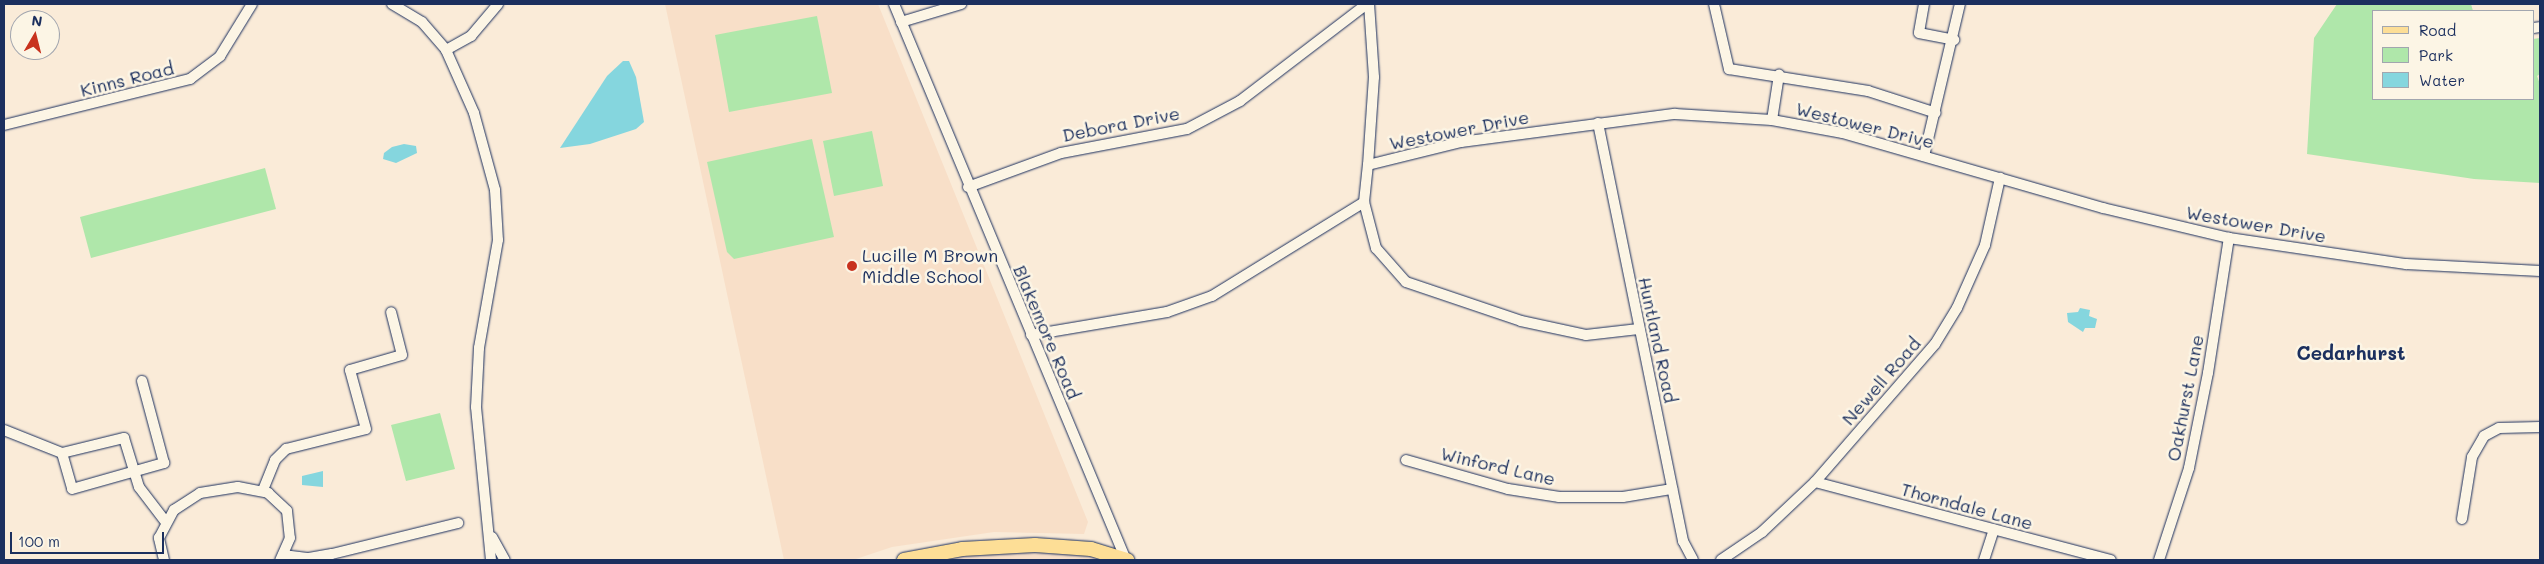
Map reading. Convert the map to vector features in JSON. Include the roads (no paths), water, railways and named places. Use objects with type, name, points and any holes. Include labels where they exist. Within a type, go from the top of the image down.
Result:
[{"type":"main road","points":[[904,560],[962,549],[1035,545],[1091,549],[1126,560]]},
{"type":"street","name":"Kinns Road","points":[[4,125],[190,79],[220,56],[252,4]]},
{"type":"street","points":[[392,4],[422,22],[446,50],[474,113],[498,218],[496,252],[478,348],[476,407],[479,469],[491,536],[491,560]]},
{"type":"street","points":[[446,50],[472,36],[498,4]]},
{"type":"street","name":"Blakemore Road","points":[[894,4],[968,187],[1126,560]]},
{"type":"street","points":[[901,22],[961,4]]},
{"type":"street","points":[[1368,4],[1374,77],[1368,164]]},
{"type":"street","name":"Debora Drive","points":[[968,187],[1060,152],[1187,129],[1240,102],[1368,4]]},
{"type":"street","points":[[1714,4],[1729,69],[1779,75],[1868,91],[1936,113]]},
{"type":"street","points":[[1924,4],[1919,33],[1954,40]]},
{"type":"street","points":[[1924,156],[1954,40],[1960,4]]},
{"type":"street","points":[[1772,120],[1779,75]]},
{"type":"street","name":"Westower Drive","points":[[1364,202],[1368,164],[1461,142],[1676,114],[1772,120],[1843,133],[2000,178],[2229,238],[2406,264],[2540,271]]},
{"type":"street","name":"Huntland Road","points":[[1598,123],[1683,540],[1693,560]]},
{"type":"street","name":"Newell Road","points":[[1721,560],[1762,532],[1815,482],[1947,325],[1985,244],[2000,178]]},
{"type":"street","points":[[1030,335],[1167,312],[1200,301],[1364,202],[1376,248],[1406,282],[1521,322],[1586,335],[1639,329]]},
{"type":"street","name":"Oakhurst Lane","points":[[2159,560],[2189,468],[2208,373],[2229,238]]},
{"type":"street","points":[[263,490],[275,460],[286,450],[366,429],[350,370],[402,355],[391,312]]},
{"type":"street","points":[[62,453],[72,489],[164,463],[142,380]]},
{"type":"street","points":[[2462,519],[2476,446],[2499,428],[2540,427]]},
{"type":"street","points":[[4,430],[62,453],[124,438],[133,472],[143,493],[165,521]]},
{"type":"street","name":"Winford Lane","points":[[1406,460],[1551,496],[1590,499],[1672,489]]},
{"type":"street","name":"Thorndale Lane","points":[[1815,482],[2111,560]]},
{"type":"street","points":[[164,560],[159,543],[165,521],[180,505],[207,490],[238,487],[263,490],[279,500],[289,518],[290,538],[280,559],[309,558],[332,554],[458,522]]},
{"type":"street","points":[[1984,560],[1994,530]]},
{"type":"street","points":[[491,536],[505,560]]},
{"type":"water","points":[[623,61],[629,61],[636,77],[644,122],[636,129],[590,144],[560,148],[607,76]]},
{"type":"water","points":[[404,144],[416,146],[417,153],[396,163],[383,159],[384,153],[392,147]]},
{"type":"water","points":[[2080,308],[2090,310],[2089,316],[2097,319],[2095,328],[2085,328],[2083,332],[2068,322],[2067,313],[2078,312]]},
{"type":"water","points":[[323,471],[323,487],[302,485],[302,476]]},
{"type":"place","name":"Lucille M Brown Middle School","points":[[852,266]]},
{"type":"district","name":"Cedarhurst","points":[[2351,353]]}]
